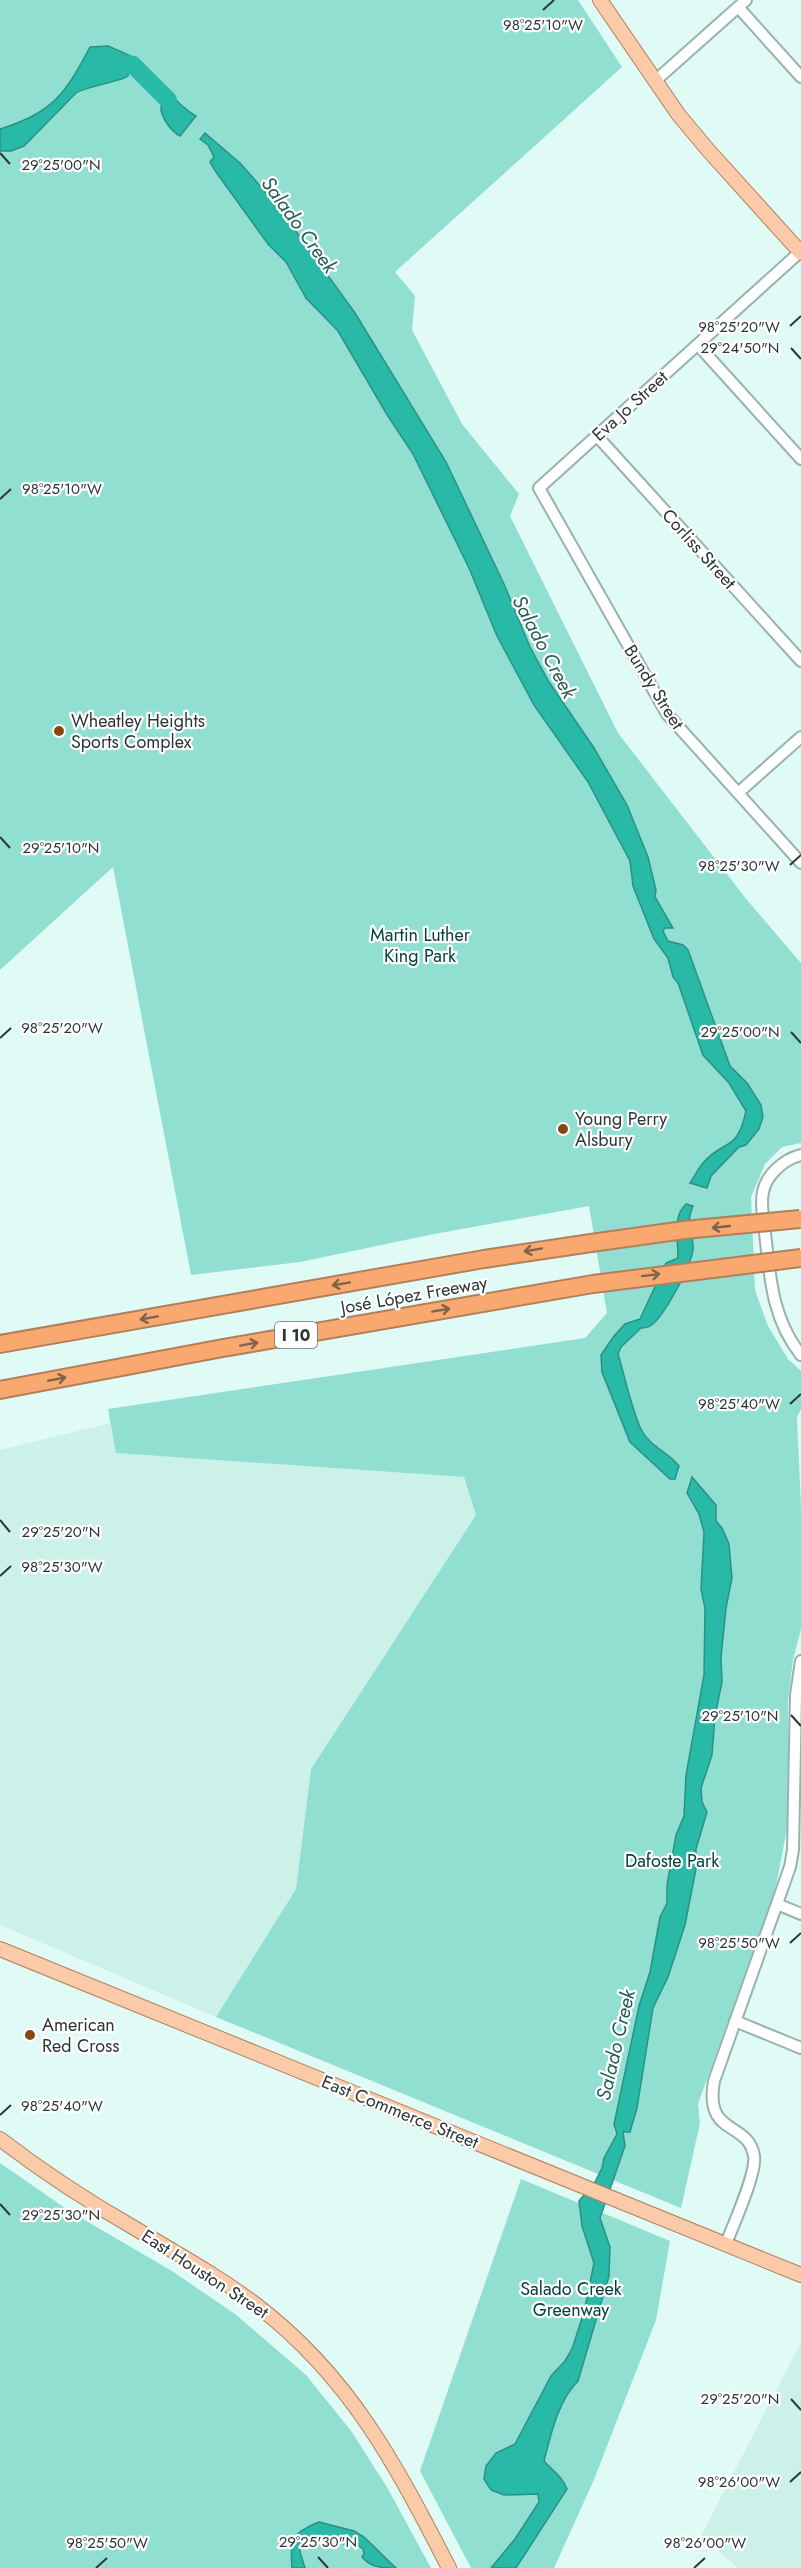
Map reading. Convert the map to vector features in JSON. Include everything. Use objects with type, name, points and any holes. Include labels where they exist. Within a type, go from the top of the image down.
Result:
[{"type":"highway","name":"José López Freeway","points":[[0,1344],[495,1257],[684,1230],[801,1219]]},
{"type":"highway","name":"José López Freeway","points":[[4,1390],[235,1346],[593,1284],[801,1258]]},
{"type":"main road","points":[[600,0],[655,81],[708,150],[800,252]]},
{"type":"main road","name":"East Commerce Street","points":[[0,1949],[801,2275]]},
{"type":"main road","name":"East Houston Street","points":[[0,2139],[52,2177],[254,2303],[312,2355],[347,2393],[373,2429],[404,2480],[449,2568]]},
{"type":"street","points":[[655,81],[742,4],[801,77]]},
{"type":"street","name":"Eva Jo Street","points":[[539,488],[800,252]]},
{"type":"street","points":[[698,345],[801,459]]},
{"type":"street","name":"Corliss Street","points":[[597,436],[801,662]]},
{"type":"street","name":"Bundy Street","points":[[539,488],[667,714],[801,863]]},
{"type":"street","points":[[738,794],[801,737]]},
{"type":"street","points":[[801,1155],[790,1159],[770,1175],[763,1192],[773,1298],[787,1335],[801,1355]]},
{"type":"street","points":[[726,2244],[751,2177],[755,2157],[751,2146],[742,2136],[720,2120],[712,2103],[714,2081],[777,1904],[793,1850],[798,1777],[796,1695],[801,1661]]},
{"type":"street","points":[[777,1904],[801,1914]]},
{"type":"street","points":[[735,2021],[801,2048]]},
{"type":"shaded area","points":[[108,46],[143,64],[179,103],[196,116],[180,136],[171,129],[164,118],[161,110],[162,100],[157,90],[144,75],[129,66],[126,78],[76,93],[24,146],[11,151],[0,151],[0,129],[33,116],[56,100],[73,77],[90,47]]},
{"type":"shaded area","points":[[205,133],[240,163],[277,205],[355,313],[446,462],[504,584],[530,647],[549,682],[594,748],[627,805],[648,857],[656,890],[655,897],[673,928],[665,928],[663,931],[668,941],[683,945],[688,950],[730,1066],[747,1083],[761,1105],[763,1117],[759,1129],[746,1145],[739,1147],[711,1176],[707,1188],[690,1183],[703,1163],[739,1133],[746,1111],[729,1083],[703,1055],[668,958],[654,939],[633,886],[630,861],[588,782],[534,705],[497,636],[469,568],[413,454],[338,331],[306,298],[286,262],[268,244],[216,172],[210,162],[214,157],[208,145],[200,139]]},
{"type":"shaded area","points":[[686,1204],[693,1206],[689,1224],[693,1248],[688,1266],[656,1321],[649,1327],[641,1328],[621,1347],[618,1354],[632,1405],[642,1431],[650,1442],[679,1466],[675,1479],[670,1479],[630,1442],[602,1372],[601,1355],[625,1324],[640,1319],[666,1263],[678,1258],[677,1222]]},
{"type":"shaded area","points":[[110,1423],[117,1453],[464,1477],[476,1515],[311,1769],[296,1889],[216,2017],[0,1925],[0,1450]]},
{"type":"shaded area","points":[[692,1477],[716,1505],[716,1521],[729,1544],[732,1578],[726,1608],[721,1657],[722,1682],[715,1716],[712,1755],[701,1788],[702,1802],[707,1812],[696,1849],[696,1869],[685,1925],[668,1977],[653,2008],[637,2108],[630,2132],[623,2132],[625,2146],[600,2218],[610,2247],[609,2276],[578,2381],[560,2408],[544,2461],[560,2477],[567,2489],[516,2568],[491,2568],[515,2539],[539,2502],[538,2494],[504,2495],[491,2490],[484,2479],[486,2466],[496,2453],[515,2444],[551,2376],[565,2361],[572,2349],[584,2312],[594,2263],[582,2226],[579,2201],[595,2182],[604,2158],[617,2134],[614,2124],[639,2006],[650,1972],[660,1917],[667,1903],[667,1885],[676,1835],[684,1816],[686,1775],[704,1675],[705,1608],[701,1589],[704,1532],[699,1514],[687,1493]]},
{"type":"shaded area","points":[[801,2342],[801,2568],[738,2568],[701,2536]]},
{"type":"shaded area","points":[[319,2522],[354,2531],[364,2537],[396,2568],[369,2563],[362,2557],[363,2549],[352,2541],[346,2545],[329,2538],[312,2538],[301,2543],[300,2552],[305,2568],[292,2568],[291,2551],[294,2539],[303,2530]]},
{"type":"green space","name":"Martin Luther King Park","points":[[0,0],[578,0],[622,67],[395,272],[415,296],[412,330],[462,424],[519,494],[510,516],[618,733],[747,900],[801,963],[801,1143],[782,1147],[765,1164],[751,1197],[755,1290],[768,1326],[788,1359],[801,1371],[801,1409],[797,1417],[801,1507],[801,1629],[793,1660],[788,1701],[789,1818],[775,1891],[698,2104],[700,2123],[681,2208],[216,2017],[296,1889],[311,1769],[476,1515],[464,1477],[116,1453],[108,1409],[585,1338],[607,1313],[589,1206],[434,1234],[300,1262],[191,1275],[113,867],[0,970]]},
{"type":"green space","points":[[0,2163],[71,2212],[172,2271],[235,2314],[306,2375],[352,2432],[388,2489],[431,2568],[0,2568]]},
{"type":"green space","name":"Salado Creek Greenway","points":[[521,2179],[670,2241],[656,2320],[593,2482],[554,2568],[471,2568],[420,2471]]},
{"type":"waterway","name":"Salado Creek","points":[[114,62],[133,65],[168,100]]},
{"type":"place","name":"Wheatley Heights Sports Complex","points":[[59,731]]},
{"type":"place","name":"Young Perry Alsbury","points":[[563,1129]]},
{"type":"place","name":"American Red Cross","points":[[30,2035]]},
{"type":"park label","name":"Dafoste Park","points":[[672,1861]]}]
